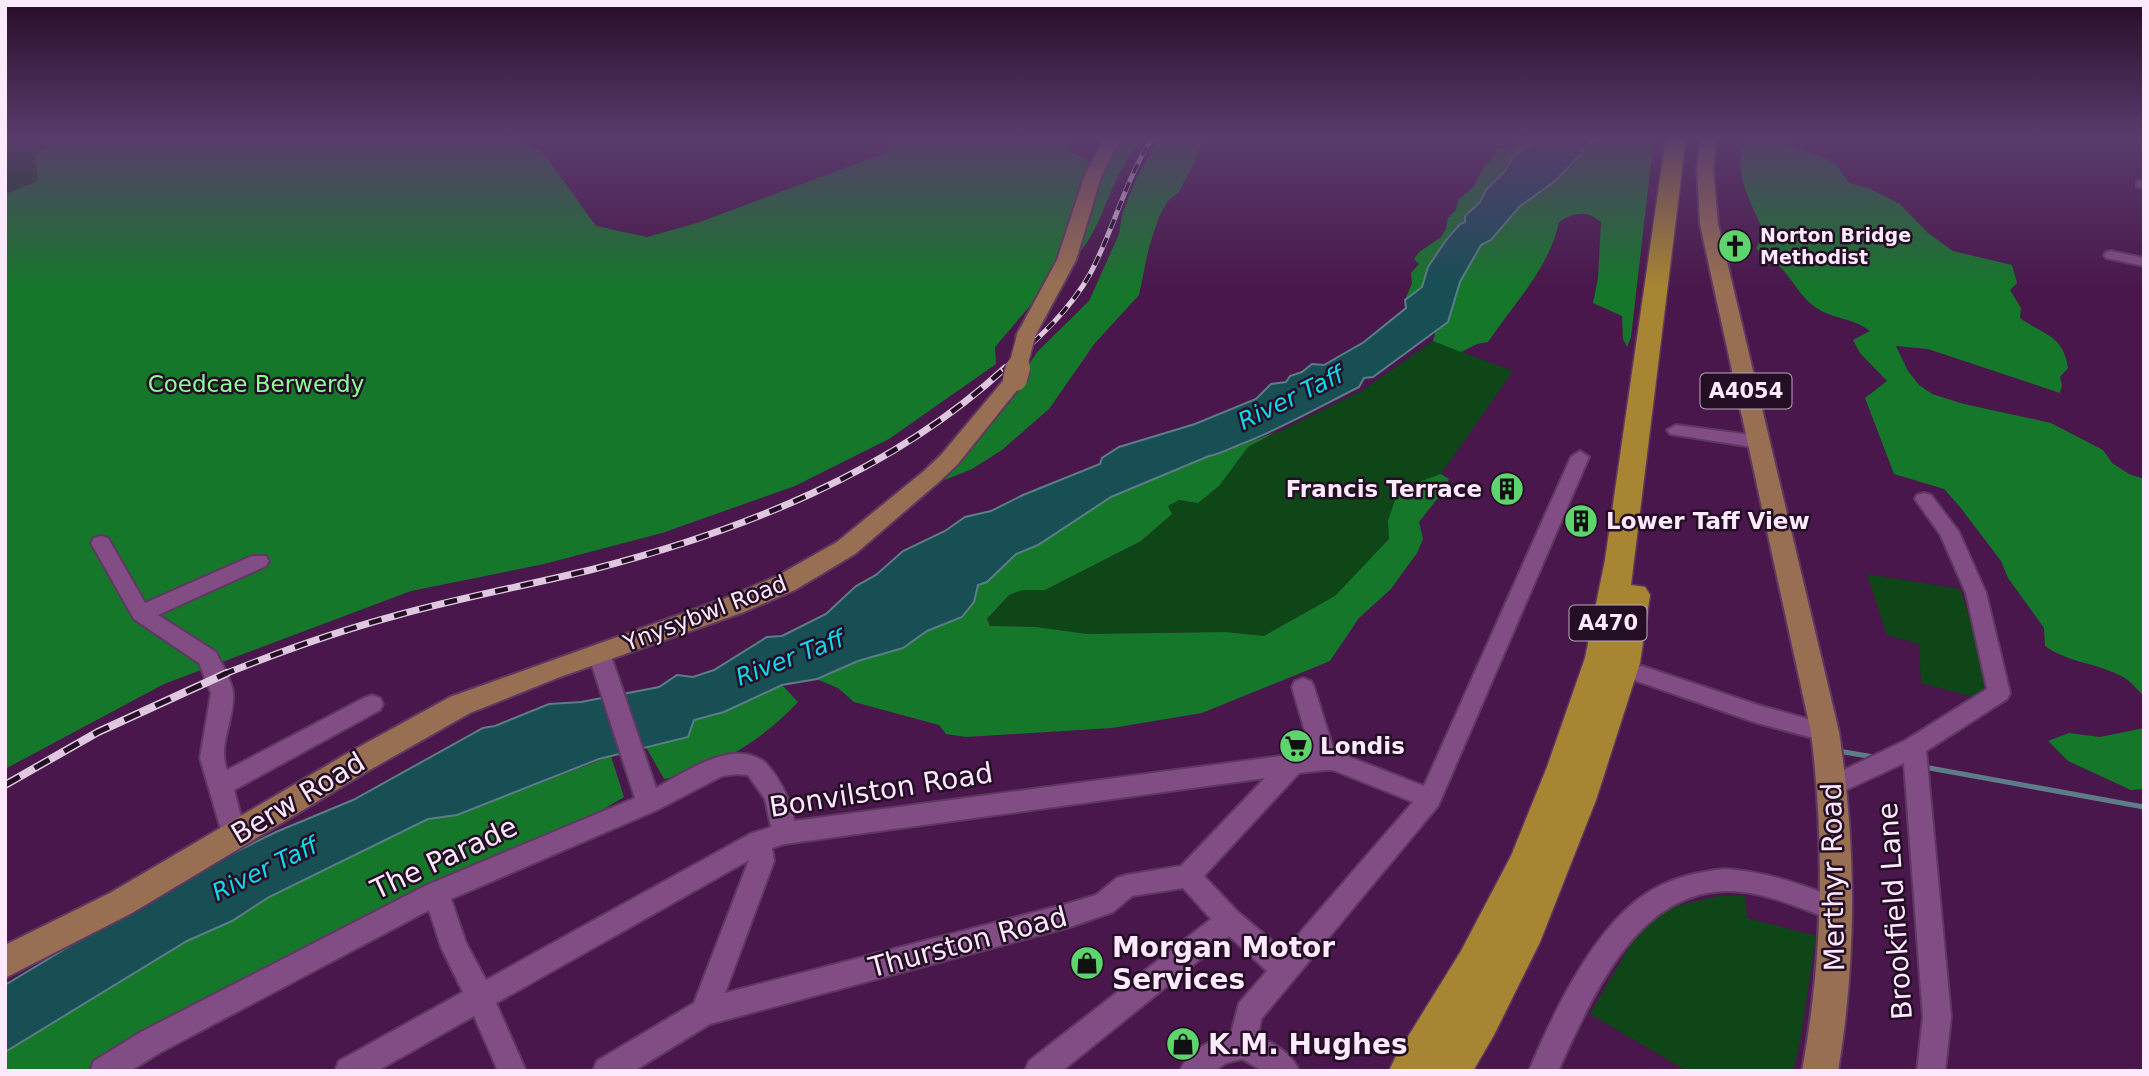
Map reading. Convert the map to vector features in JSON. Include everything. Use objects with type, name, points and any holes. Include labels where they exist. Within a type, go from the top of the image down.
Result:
[{"type":"highway","name":"A470","points":[[1411,1071],[1475,965],[1528,862],[1565,767],[1601,658],[1620,560],[1669,187]]},
{"type":"highway","name":"A470","points":[[1448,1071],[1479,1020],[1526,929],[1578,800],[1622,663],[1638,569],[1654,408],[1683,187]]},
{"type":"main road","name":"Ynysybwl Road","points":[[601,659],[786,583],[846,548],[949,460],[1015,379],[1026,336],[1048,301],[1071,248],[1090,187]]},
{"type":"main road","name":"A4054","points":[[1707,187],[1709,224],[1758,442]]},
{"type":"main road","name":"Merthyr Road","points":[[1758,442],[1825,732],[1833,786],[1839,910],[1834,998],[1820,1071]]},
{"type":"main road","name":"Berw Road","points":[[5,962],[121,903],[460,705],[601,659]]},
{"type":"street","points":[[2119,259],[2144,262]]},
{"type":"street","points":[[1676,430],[1758,442]]},
{"type":"street","points":[[1242,1045],[1249,1013],[1430,799],[1580,457]]},
{"type":"street","name":"Brookfield Lane","points":[[1833,786],[1914,747],[1999,692],[1976,593],[1949,532],[1923,499]]},
{"type":"street","points":[[101,543],[141,614],[208,658],[222,693],[211,758],[231,825],[239,833]]},
{"type":"street","points":[[141,614],[259,561]]},
{"type":"street","points":[[601,659],[646,793]]},
{"type":"street","points":[[1642,674],[1757,714],[1825,732]]},
{"type":"street","points":[[1303,687],[1325,760]]},
{"type":"street","points":[[221,785],[372,704]]},
{"type":"street","name":"Brookfield Lane","points":[[1914,747],[1937,1017],[1931,1071]]},
{"type":"street","name":"Bonvilston Road","points":[[349,1071],[771,837],[1325,760],[1335,761],[1430,799]]},
{"type":"street","name":"The Parade","points":[[104,1071],[150,1042],[436,893],[646,793],[718,768],[737,764],[755,767],[782,810],[771,837]]},
{"type":"street","points":[[1286,970],[1229,919],[1188,876],[1293,764]]},
{"type":"street","points":[[704,1012],[771,837]]},
{"type":"street","name":"Thurston Road","points":[[607,1071],[704,1012],[1070,915],[1104,904],[1126,886],[1188,876]]},
{"type":"street","points":[[1543,1071],[1584,987],[1636,916],[1661,898],[1694,883],[1727,880],[1758,886],[1839,910]]},
{"type":"street","points":[[436,893],[454,947],[480,997],[512,1071]]},
{"type":"street","points":[[1039,1071],[1229,919]]},
{"type":"street","points":[[1194,1071],[1202,1061],[1221,1049],[1242,1045],[1263,1053],[1285,1071]]},
{"type":"green space","points":[[5,187],[22,187],[5,194]]},
{"type":"green space","name":"Coedcae Berwerdy","points":[[22,187],[568,187],[596,226],[647,237],[697,223],[793,187],[1082,187],[1067,247],[1035,300],[995,347],[996,364],[889,439],[795,486],[662,533],[544,564],[411,591],[164,684],[5,769],[5,194]]},
{"type":"green space","points":[[1099,187],[1113,187],[1092,234],[1075,257]]},
{"type":"green space","points":[[1133,187],[1181,187],[1168,201],[1159,217],[1149,247],[1139,295],[1095,343],[1049,409],[1002,450],[972,469],[945,480],[951,466],[969,452],[986,431],[1037,352],[1089,301],[1119,234],[1122,215]]},
{"type":"green space","points":[[1473,187],[1490,187],[1465,216],[1465,223],[1460,224],[1446,240],[1428,268],[1422,287],[1405,300],[1412,283],[1411,273],[1419,264],[1414,259],[1419,252],[1440,238],[1446,229],[1448,218],[1456,210],[1458,200]]},
{"type":"green space","points":[[1547,187],[1648,187],[1631,337],[1627,347],[1623,339],[1622,316],[1593,303],[1598,278],[1601,222],[1586,214],[1570,216],[1559,222],[1548,255],[1530,285],[1488,342],[1461,352],[1433,341],[1436,329],[1448,322],[1460,282],[1481,245],[1491,240],[1520,206]]},
{"type":"green space","points":[[1745,187],[1869,188],[1900,204],[1928,233],[1953,251],[2012,265],[2017,283],[2010,290],[2021,308],[2020,318],[2051,337],[2062,348],[2068,368],[2060,377],[2060,393],[1928,349],[1896,346],[1908,371],[1919,385],[1932,394],[1964,404],[2051,423],[2103,450],[2112,463],[2129,474],[2144,479],[2144,696],[2123,677],[2064,656],[2045,646],[2044,628],[2008,578],[2001,561],[1960,507],[1944,489],[1894,474],[1865,398],[1887,381],[1860,353],[1853,340],[1870,331],[1857,323],[1815,307],[1777,264],[1761,255],[1756,248],[1764,234]]},
{"type":"green space","points":[[1433,341],[1513,371],[1441,474],[1375,556],[1335,596],[1264,636],[1226,632],[1087,634],[1036,627],[991,626],[987,620],[1009,595],[1022,590],[1045,590],[1141,541],[1171,514],[1167,506],[1179,500],[1191,502],[1219,486],[1248,447],[1363,390]]},
{"type":"green space","points":[[1276,432],[1248,447],[1219,486],[1198,503],[1179,500],[1168,506],[1172,514],[1141,541],[1045,590],[1022,590],[1009,595],[987,619],[990,626],[1036,627],[1087,634],[1226,632],[1264,636],[1335,596],[1389,539],[1388,521],[1396,497],[1413,484],[1441,474],[1449,479],[1445,489],[1419,522],[1423,539],[1417,553],[1391,589],[1359,618],[1330,661],[1202,713],[1112,728],[966,737],[946,734],[939,725],[854,702],[838,688],[816,679],[858,661],[903,648],[926,632],[962,617],[974,602],[978,585],[987,582],[1016,554],[1038,545],[1113,496],[1209,456]]},
{"type":"green space","points":[[1867,574],[1960,589],[1992,688],[1981,699],[1921,683],[1919,644],[1887,635]]},
{"type":"green space","points":[[782,685],[798,702],[769,729],[720,761],[702,769],[664,779],[646,747],[688,737],[694,720],[724,712]]},
{"type":"green space","points":[[2144,728],[2144,789],[2131,790],[2068,761],[2048,741],[2069,733],[2100,737]]},
{"type":"green space","points":[[611,756],[624,797],[569,830],[154,1027],[87,1071],[5,1071],[5,1052],[187,941],[232,921],[269,897],[428,819],[457,815]]},
{"type":"green space","points":[[1719,896],[1745,896],[1747,918],[1816,936],[1793,1071],[1687,1071],[1590,1014],[1632,942],[1664,909]]},
{"type":"water","name":"River Taff","points":[[1489,187],[1547,187],[1520,206],[1491,240],[1481,245],[1460,282],[1448,322],[1373,377],[1364,378],[1359,387],[1270,432],[1111,497],[1038,545],[1016,554],[987,582],[978,585],[974,602],[962,617],[927,631],[903,648],[858,661],[817,679],[782,685],[724,712],[694,720],[688,737],[599,759],[457,815],[428,819],[269,897],[232,921],[187,941],[5,1052],[5,985],[188,875],[276,832],[353,800],[483,728],[495,726],[549,704],[581,702],[659,687],[677,675],[693,677],[714,670],[767,637],[782,636],[826,614],[856,586],[876,575],[903,551],[945,531],[965,517],[991,511],[1100,464],[1102,458],[1119,447],[1195,424],[1256,399],[1271,384],[1286,382],[1290,376],[1302,372],[1312,364],[1324,365],[1364,342],[1406,308],[1405,300],[1422,287],[1428,267],[1446,240],[1465,222],[1465,216],[1480,202]]},
{"type":"waterway","points":[[1838,751],[1874,757]]},
{"type":"waterway","points":[[1924,767],[2144,807]]},
{"type":"railway","points":[[1003,370],[1051,325],[1082,288],[1128,187]]},
{"type":"railway","points":[[227,673],[309,642],[376,621],[649,554],[759,516],[864,467],[914,438],[961,405],[1005,368]]},
{"type":"railway","points":[[5,785],[98,732],[227,673]]},
{"type":"railway","points":[[222,675],[227,673]]},
{"type":"place","name":"Norton Bridge Methodist","points":[[1735,246]]},
{"type":"place","name":"Francis Terrace","points":[[1507,489]]},
{"type":"place","name":"Lower Taff View","points":[[1581,521]]},
{"type":"place","name":"Londis","points":[[1296,746]]},
{"type":"place","name":"Morgan Motor Services","points":[[1087,963]]},
{"type":"place","name":"K.M. Hughes","points":[[1183,1044]]}]
